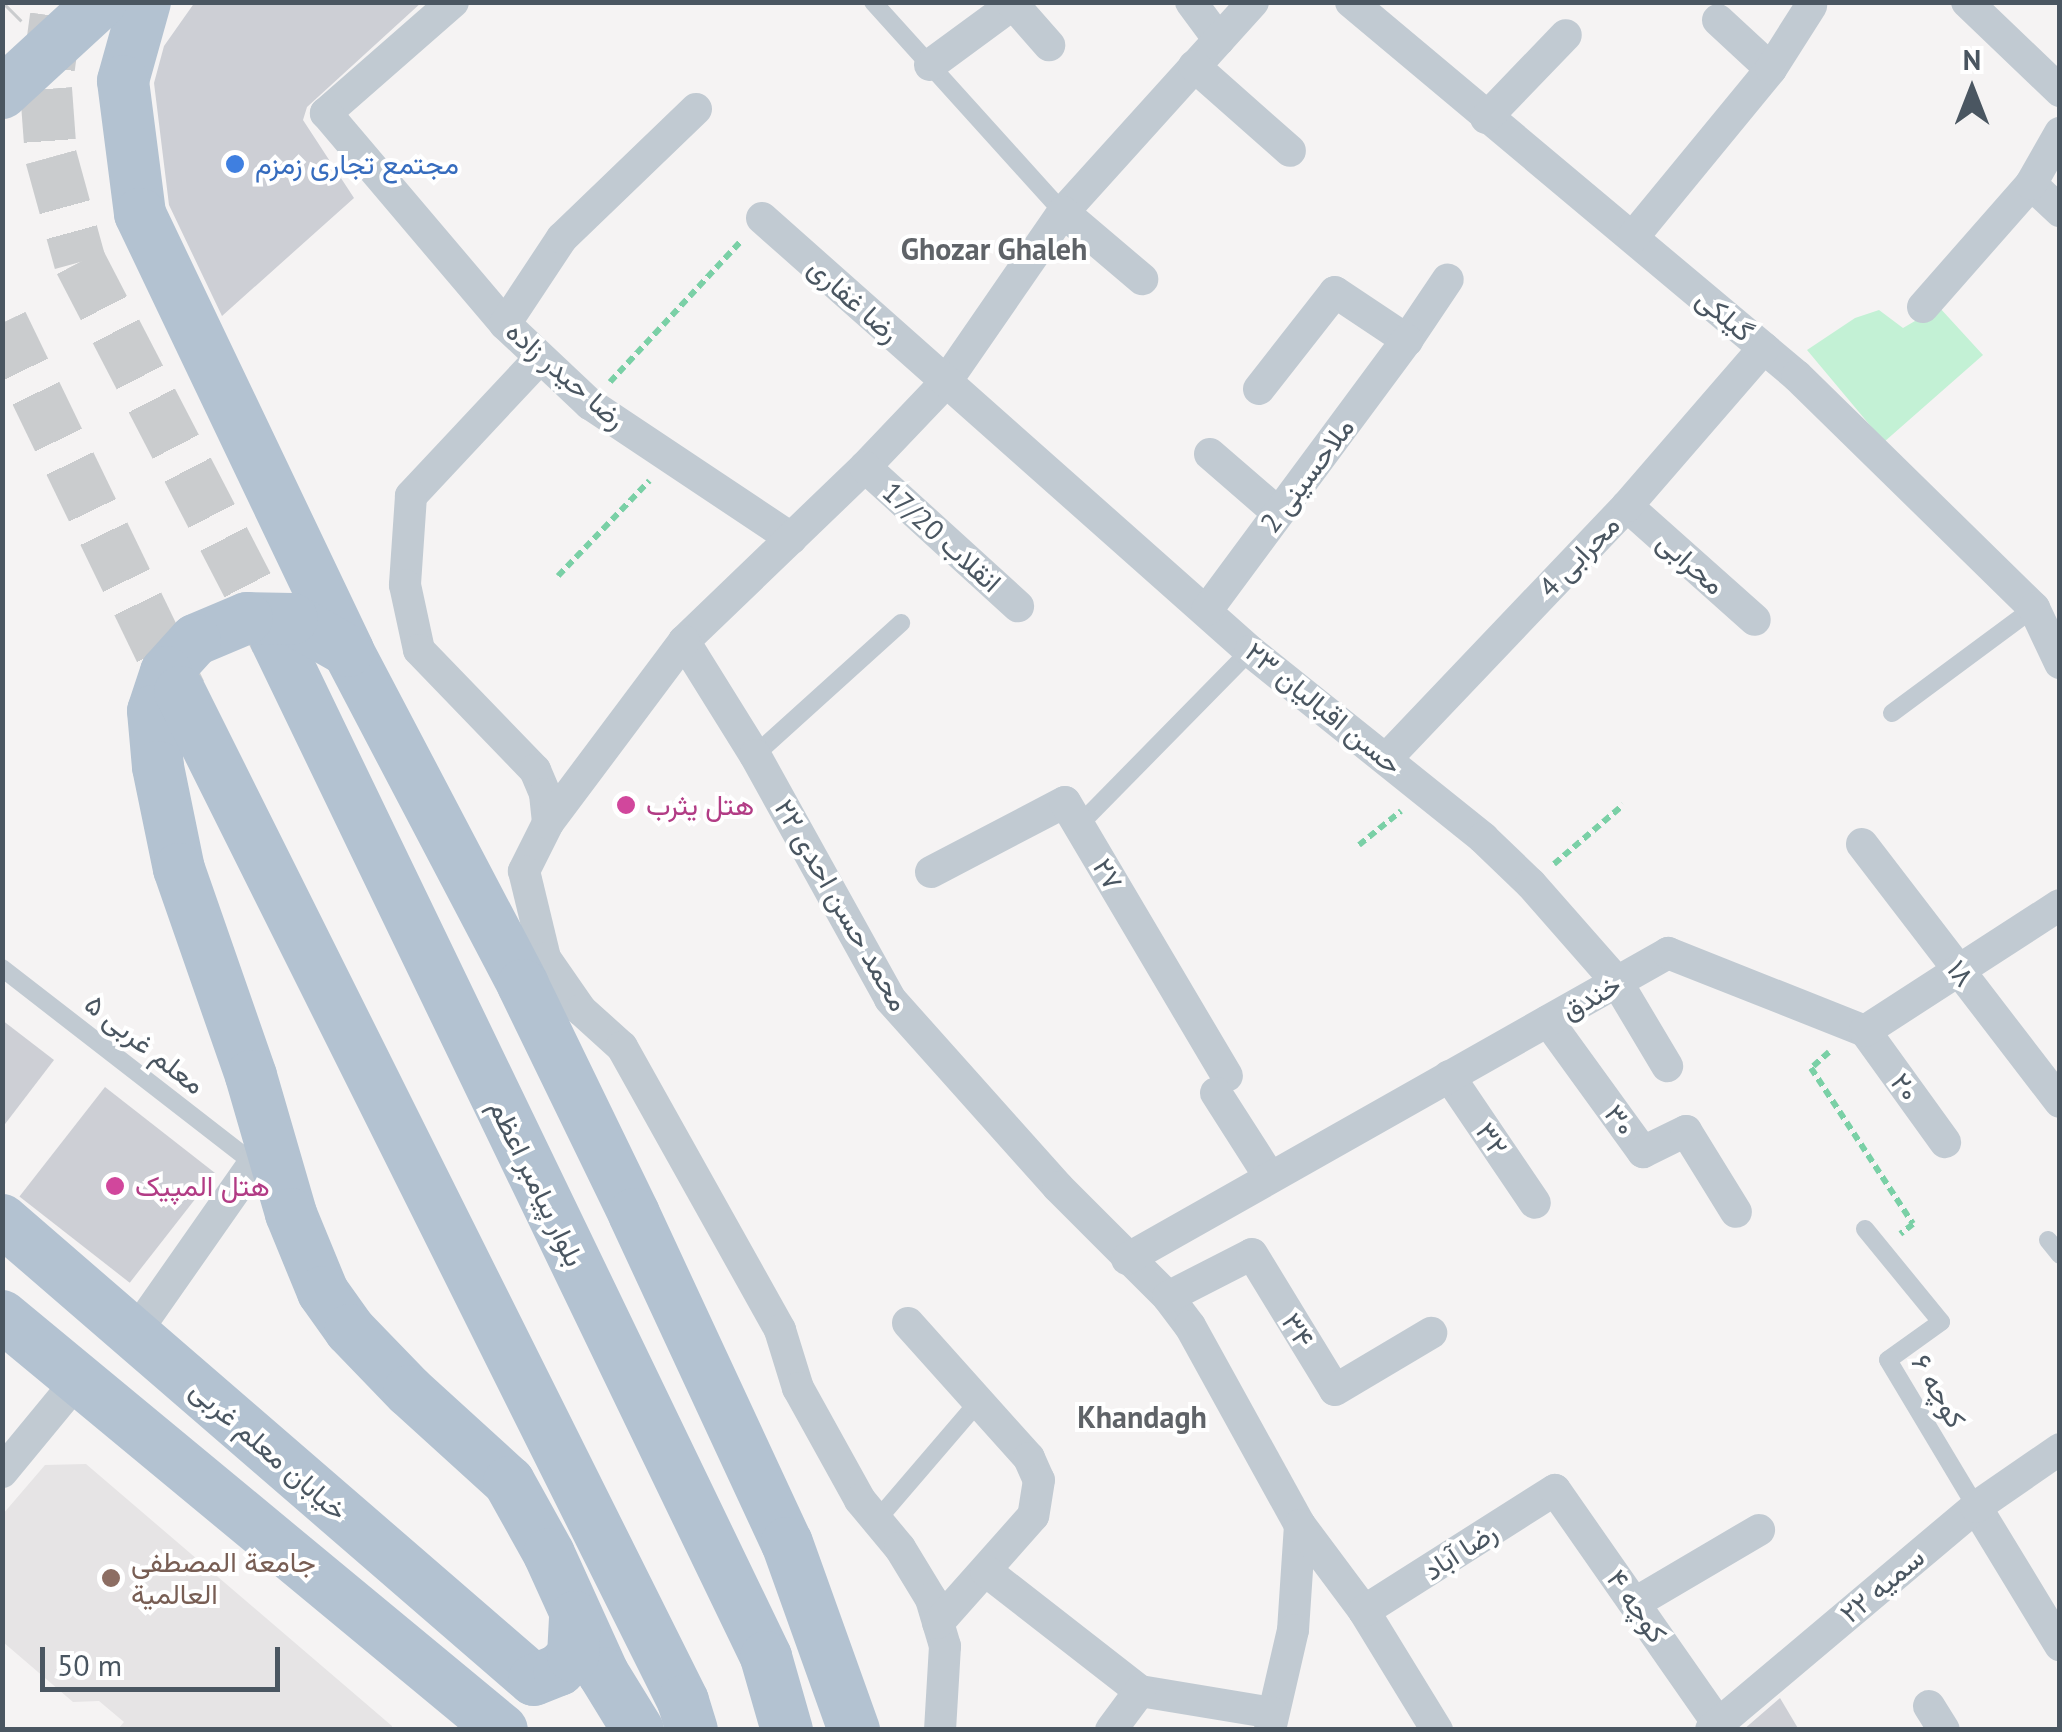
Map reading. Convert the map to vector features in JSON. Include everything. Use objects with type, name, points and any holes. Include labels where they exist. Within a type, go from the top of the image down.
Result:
[{"type":"main road","points":[[2,93],[101,2]]},
{"type":"main road","points":[[144,2],[123,81],[140,214],[348,651],[523,985],[634,1214],[786,1543],[854,1730]]},
{"type":"main road","points":[[348,651],[292,619],[247,618],[195,640],[166,672],[153,711],[158,768],[179,868],[262,1151],[322,1292],[350,1330],[409,1392],[509,1482],[550,1554],[575,1617],[638,1730]]},
{"type":"main road","name":"بلوار پیامبر اعظم","points":[[276,640],[766,1658],[788,1730]]},
{"type":"main road","points":[[180,692],[687,1715]]},
{"type":"main road","name":"خیابان معلم غربی","points":[[2,1220],[518,1667]]},
{"type":"main road","points":[[2,1316],[485,1716],[494,1685],[518,1667],[559,1670],[573,1656],[575,1617]]},
{"type":"street","name":"رضا حیدر زاده","points":[[454,2],[326,113],[505,324],[590,404],[792,538]]},
{"type":"street","points":[[1191,2],[1219,40]]},
{"type":"street","points":[[940,1730],[945,1646],[931,1599],[860,1500],[798,1388],[780,1330],[622,1047],[581,1010],[546,958],[524,871],[548,822],[684,640],[865,467],[945,383],[1064,212],[1252,2]]},
{"type":"street","name":"گیلکی","points":[[1351,2],[1764,348],[2047,603],[2060,663]]},
{"type":"street","points":[[1967,2],[2060,92]]},
{"type":"street","points":[[930,65],[1012,4],[1049,45]]},
{"type":"street","points":[[1633,237],[1771,69],[1811,6]]},
{"type":"street","points":[[1718,20],[1771,69]]},
{"type":"street","points":[[1486,118],[1566,35]]},
{"type":"street","points":[[1194,66],[1290,151]]},
{"type":"street","points":[[505,324],[562,238],[696,109]]},
{"type":"street","points":[[1923,307],[2031,184],[2060,133]]},
{"type":"street","points":[[2031,184],[2060,211]]},
{"type":"street","points":[[1064,212],[1142,280]]},
{"type":"street","name":"رضا غفاری","points":[[762,218],[945,383]]},
{"type":"street","name":"ملاحسینی 2","points":[[1207,610],[1448,279]]},
{"type":"street","points":[[1260,389],[1336,292],[1407,340]]},
{"type":"street","name":"محرابی 4","points":[[1387,758],[1626,506],[1764,348]]},
{"type":"street","points":[[540,358],[412,496],[405,586],[419,650],[535,770],[546,794],[548,822]]},
{"type":"street","name":"۲۳ حسن اقبالیان","points":[[945,383],[1250,651],[1427,790],[1530,884],[1617,982],[1667,1066]]},
{"type":"street","points":[[1210,454],[1278,513]]},
{"type":"street","name":"انقلاب 17/20","points":[[865,467],[1018,606]]},
{"type":"street","name":"محرابی","points":[[1626,506],[1755,620]]},
{"type":"street","name":"۲۲ محمد حسن احدی","points":[[684,640],[755,754],[890,999],[1127,1259],[1168,1297],[1190,1326],[1300,1525],[1364,1612],[1438,1730]]},
{"type":"street","points":[[931,872],[1065,802],[1080,824]]},
{"type":"street","name":"۲۷","points":[[1080,824],[1269,1176]]},
{"type":"street","name":"۱۸","points":[[1862,844],[2060,1102]]},
{"type":"street","points":[[1861,1029],[2060,904]]},
{"type":"street","name":"خندق","points":[[1127,1259],[1668,953],[1861,1029]]},
{"type":"street","name":"۳۰","points":[[1548,1020],[1643,1152],[1686,1131],[1736,1212]]},
{"type":"street","name":"۲۰","points":[[1861,1029],[1944,1142]]},
{"type":"street","name":"۳۲","points":[[1449,1076],[1536,1202]]},
{"type":"street","points":[[134,1332],[262,1151]]},
{"type":"street","name":"۳۴","points":[[1168,1297],[1252,1254],[1335,1390],[1432,1333]]},
{"type":"street","points":[[908,1324],[1029,1458],[1039,1480],[1034,1516],[938,1623]]},
{"type":"street","points":[[2,1472],[78,1381]]},
{"type":"street","name":"سمیه ۲۲","points":[[1714,1727],[1976,1506],[2060,1449]]},
{"type":"street","name":"کوچه ۴","points":[[1555,1490],[1714,1727]]},
{"type":"street","name":"رضا آباد","points":[[1364,1612],[1555,1490]]},
{"type":"street","points":[[1976,1506],[2060,1645]]},
{"type":"street","points":[[986,1571],[1140,1691],[1272,1721],[1293,1630],[1300,1525]]},
{"type":"street","points":[[1634,1603],[1759,1530]]},
{"type":"street","points":[[1111,1730],[1140,1691]]},
{"type":"lane","points":[[873,2],[1064,212]]},
{"type":"lane","points":[[1892,713],[2047,603]]},
{"type":"lane","points":[[755,754],[901,623]]},
{"type":"lane","points":[[1080,824],[1250,651]]},
{"type":"lane","name":"معلم غربی ۵","points":[[2,968],[262,1151]]},
{"type":"lane","name":"کوچه ۶","points":[[1865,1229],[1941,1322],[1888,1360],[1976,1506]]},
{"type":"lane","points":[[877,1520],[978,1402]]},
{"type":"path","points":[[590,404],[762,218]]},
{"type":"path","points":[[558,576],[671,458]]},
{"type":"path","points":[[1360,845],[1427,790]]},
{"type":"path","points":[[1530,884],[1624,806]]},
{"type":"path","points":[[1861,1029],[1811,1068],[1913,1224],[1880,1248]]},
{"type":"shaded area","name":"جامعة المصطفی العالمیة","points":[[86,1464],[392,1729],[118,1729],[124,1722],[99,1701],[73,1702],[3,1642],[3,1514],[45,1465]]},
{"type":"green space","points":[[1939,307],[1983,355],[1884,442],[1807,350],[1855,318],[1879,310],[1903,328]]},
{"type":"building","name":"مجتمع تجاری زمزم","points":[[195,2],[422,2],[307,107],[303,120],[354,198],[222,316],[169,205],[154,83],[164,46]]},
{"type":"building","points":[[2,1020],[54,1060],[2,1128]]},
{"type":"building","name":"هتل المپیک","points":[[105,1087],[215,1173],[130,1283],[19,1197]]},
{"type":"building","points":[[1780,1698],[1799,1730],[1743,1730]]},
{"type":"tunnel","points":[[56,16],[46,89],[51,157],[80,262],[276,640]]},
{"type":"tunnel","points":[[2,323],[180,692]]},
{"type":"place","name":"مجتمع تجاری زمزم","points":[[235,164]]},
{"type":"place","name":"هتل یثرب","points":[[626,805]]},
{"type":"place","name":"هتل المپیک","points":[[115,1186]]},
{"type":"place","name":"جامعة المصطفی العالمیة","points":[[111,1578]]},
{"type":"district","name":"Ghozar Ghaleh","points":[[994,249]]},
{"type":"district","name":"Khandagh","points":[[1142,1417]]}]
